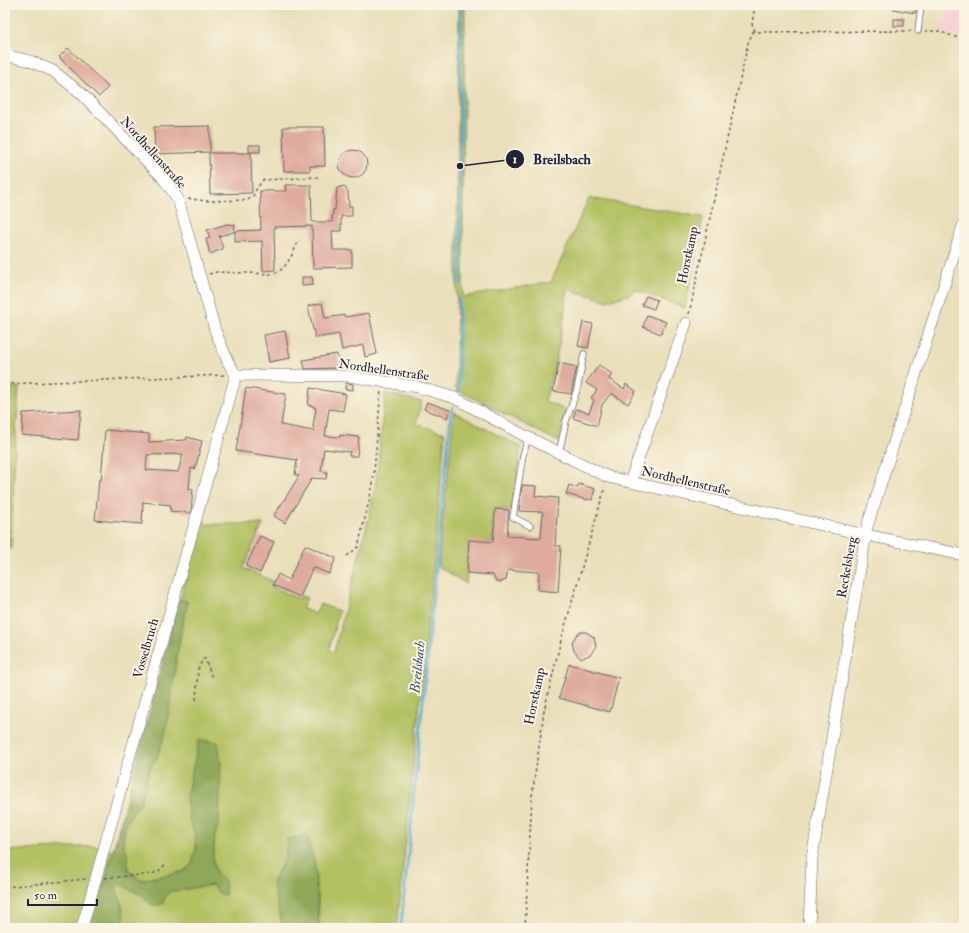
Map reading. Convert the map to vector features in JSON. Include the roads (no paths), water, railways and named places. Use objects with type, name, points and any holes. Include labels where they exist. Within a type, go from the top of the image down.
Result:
[{"type":"street","name":"Nordhellenstraße","points":[[5,55],[30,61],[53,71],[80,93],[162,178],[178,199],[201,276],[215,330],[222,351],[236,375],[348,376],[382,380],[418,387],[455,398],[608,477],[866,535],[964,555]]},
{"type":"street","name":"Reckelsberg","points":[[809,928],[812,858],[866,535],[964,223]]},
{"type":"street","points":[[630,482],[686,323]]},
{"type":"street","name":"Vosselbruch","points":[[82,928],[236,375]]},
{"type":"lane","points":[[918,31],[921,5]]},
{"type":"lane","points":[[559,453],[566,421],[577,390],[584,354]]},
{"type":"lane","points":[[528,437],[523,455],[513,517],[530,526]]},
{"type":"waterway","name":"Breilsbach","points":[[460,285],[461,5]]},
{"type":"waterway","name":"Breilsbach","points":[[457,395],[459,389],[459,298]]},
{"type":"waterway","name":"Breilsbach","points":[[401,928],[451,412],[453,407]]},
{"type":"place","name":"Breilsbach","points":[[460,166]]}]
